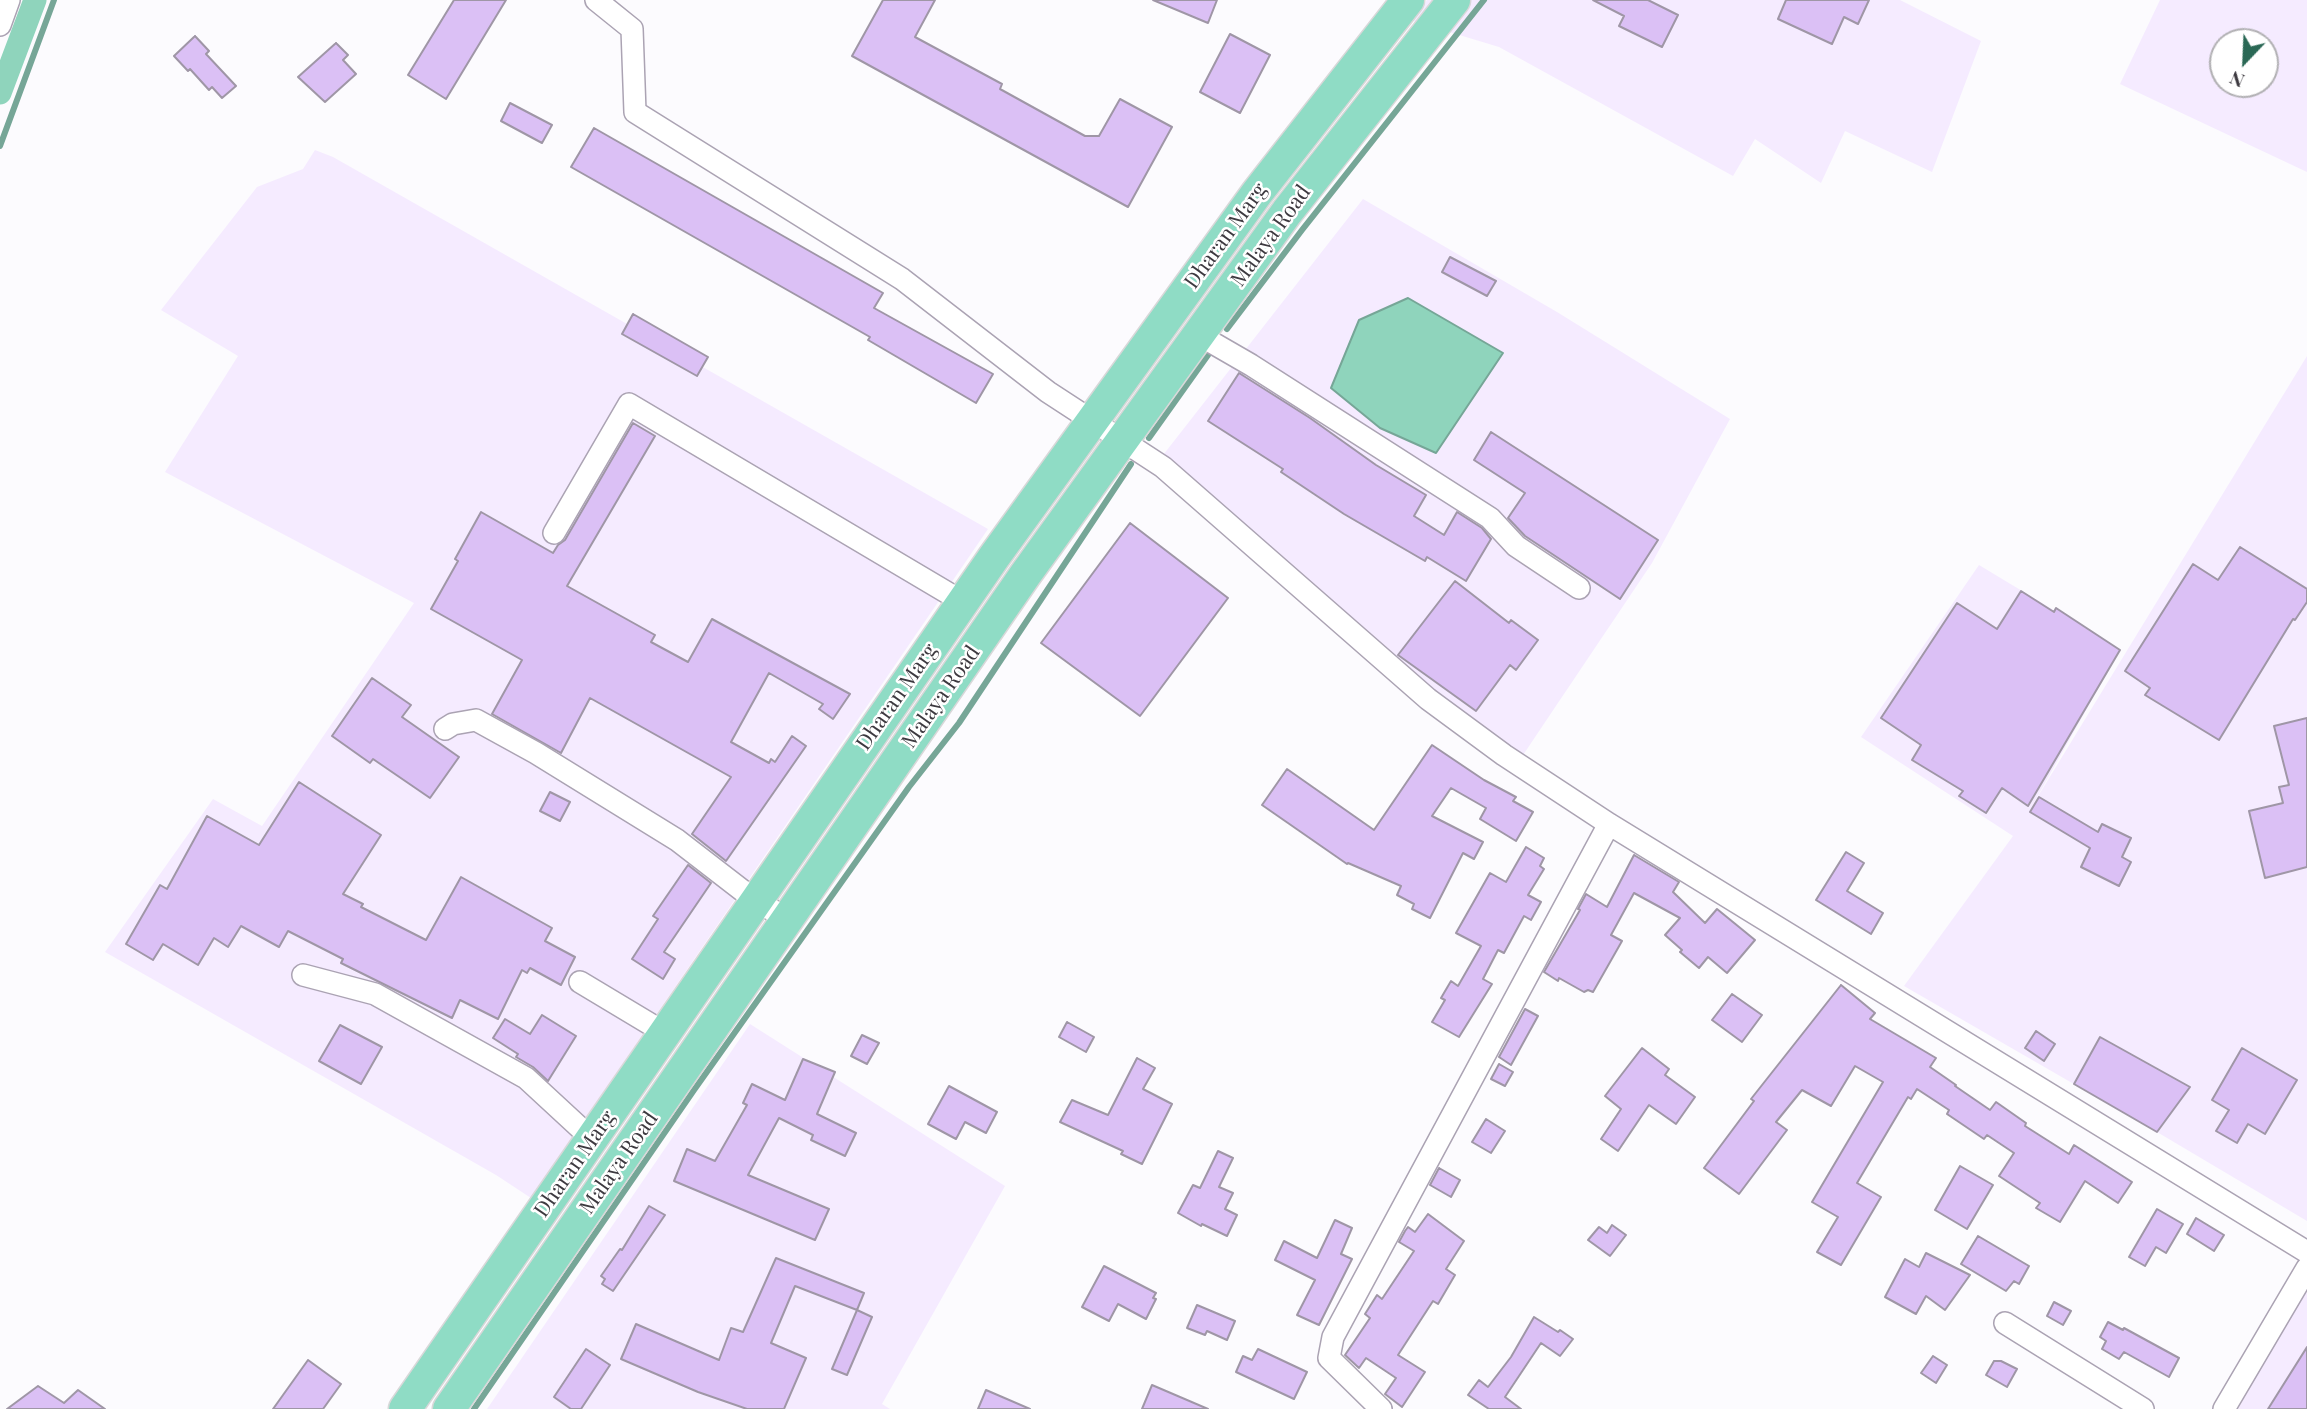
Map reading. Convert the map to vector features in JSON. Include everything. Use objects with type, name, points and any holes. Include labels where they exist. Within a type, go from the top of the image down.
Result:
[{"type":"main road","name":"Dharan Marg","points":[[405,1409],[963,602],[1257,192],[1408,0]]},
{"type":"main road","name":"Malaya Road","points":[[449,1409],[1025,575],[1287,212],[1454,0]]},
{"type":"main road","points":[[1299,140],[1328,161]]},
{"type":"street","points":[[0,25],[9,0]]},
{"type":"street","points":[[596,0],[632,29],[635,111],[902,279],[1048,392],[1163,467],[1428,699],[1504,755],[1609,824],[2307,1252]]},
{"type":"street","points":[[1199,335],[1251,365],[1490,518],[1516,546],[1579,588]]},
{"type":"street","points":[[554,533],[629,404],[963,602]]},
{"type":"street","points":[[445,729],[453,724],[476,720],[536,753],[677,840],[756,901],[788,919]]},
{"type":"street","points":[[1381,1409],[1329,1358],[1333,1337],[1609,824]]},
{"type":"street","points":[[303,975],[375,995],[526,1078],[592,1139]]},
{"type":"street","points":[[580,982],[665,1033]]},
{"type":"street","points":[[2224,1409],[2307,1268]]},
{"type":"street","points":[[2005,1323],[2143,1409]]},
{"type":"shaded area","points":[[1427,0],[1900,0],[1981,41],[1932,172],[1845,131],[1821,183],[1755,139],[1733,176],[1499,47],[1413,21]]},
{"type":"shaded area","points":[[2160,0],[2307,0],[2307,172],[2120,84]]},
{"type":"shaded area","points":[[315,150],[333,157],[988,529],[531,1198],[496,1175],[105,952],[213,799],[262,826],[414,603],[165,472],[238,356],[161,310],[257,187],[303,169]]},
{"type":"shaded area","points":[[1363,199],[1557,312],[1730,419],[1652,563],[1521,758],[1426,696],[1160,459]]},
{"type":"shaded area","points":[[1408,298],[1503,353],[1436,453],[1380,428],[1331,388],[1359,320]]},
{"type":"shaded area","points":[[2307,356],[2307,1221],[1904,986],[2013,836],[1861,737],[1979,565],[2120,650],[2032,806]]},
{"type":"shaded area","points":[[750,1024],[1005,1186],[882,1404],[890,1409],[487,1409]]},
{"type":"shaded area","points":[[2304,1291],[2307,1293],[2307,1409],[2238,1409]]},
{"type":"building","points":[[454,0],[506,0],[446,99],[408,75]]},
{"type":"building","points":[[883,0],[935,0],[915,37],[1002,84],[1000,89],[1085,136],[1099,136],[1120,99],[1172,127],[1128,207],[852,56]]},
{"type":"building","points":[[1153,0],[1217,0],[1208,23]]},
{"type":"building","points":[[1593,0],[1648,0],[1678,15],[1662,47],[1619,26],[1624,16]]},
{"type":"building","points":[[1786,0],[1869,0],[1858,24],[1844,17],[1832,44],[1778,19]]},
{"type":"building","points":[[1230,34],[1270,55],[1240,113],[1200,92]]},
{"type":"building","points":[[195,36],[209,51],[206,54],[236,86],[222,98],[212,87],[209,90],[174,56]]},
{"type":"building","points":[[336,43],[348,55],[343,60],[356,74],[325,102],[298,77]]},
{"type":"building","points":[[510,103],[552,125],[542,143],[501,121]]},
{"type":"building","points":[[594,128],[883,293],[874,308],[993,374],[976,403],[868,340],[870,337],[571,167]]},
{"type":"building","points":[[1450,257],[1496,281],[1487,296],[1442,272]]},
{"type":"building","points":[[633,314],[708,357],[697,376],[622,334]]},
{"type":"building","points":[[1239,373],[1310,418],[1376,465],[1426,495],[1414,516],[1444,535],[1457,512],[1482,528],[1491,539],[1466,581],[1427,557],[1425,561],[1344,514],[1281,472],[1283,469],[1208,421]]},
{"type":"building","points":[[633,423],[655,436],[567,586],[655,635],[651,642],[688,662],[712,619],[850,694],[833,719],[819,709],[823,704],[769,673],[731,742],[769,763],[771,759],[775,762],[792,736],[806,746],[726,861],[692,834],[731,777],[590,698],[561,753],[492,714],[522,660],[431,609],[481,512],[553,553],[565,540]]},
{"type":"building","points":[[1491,432],[1658,540],[1620,599],[1525,536],[1508,518],[1525,493],[1474,460]]},
{"type":"building","points":[[1130,523],[1228,598],[1140,716],[1041,643]]},
{"type":"building","points":[[2240,547],[2307,589],[2307,602],[2295,620],[2293,619],[2219,740],[2145,695],[2150,688],[2125,671],[2193,564],[2218,580]]},
{"type":"building","points":[[1455,581],[1509,623],[1511,620],[1538,640],[1516,670],[1510,665],[1476,711],[1398,655]]},
{"type":"building","points":[[2021,591],[2054,612],[2056,608],[2120,650],[2028,806],[2002,788],[1986,813],[1959,796],[1963,791],[1912,760],[1921,745],[1881,718],[1957,603],[1997,629]]},
{"type":"building","points":[[372,678],[411,705],[402,717],[459,757],[430,798],[373,759],[370,763],[332,736]]},
{"type":"building","points":[[2307,718],[2307,867],[2265,878],[2249,811],[2283,803],[2279,787],[2289,785],[2274,726]]},
{"type":"building","points":[[1432,745],[1484,780],[1516,797],[1513,801],[1533,812],[1516,841],[1480,819],[1486,808],[1451,788],[1432,816],[1483,842],[1474,859],[1463,853],[1430,918],[1412,909],[1414,904],[1397,895],[1401,886],[1347,864],[1262,805],[1287,769],[1374,830]]},
{"type":"building","points":[[299,782],[381,835],[343,894],[363,904],[361,907],[426,940],[461,877],[552,928],[545,941],[575,957],[561,985],[530,968],[527,973],[522,970],[498,1019],[460,1000],[452,1018],[341,963],[343,959],[288,931],[279,947],[241,926],[228,947],[214,938],[198,965],[163,944],[153,960],[126,944],[160,885],[167,889],[207,816],[259,845]]},
{"type":"building","points":[[550,792],[570,802],[560,821],[540,811]]},
{"type":"building","points":[[2039,797],[2098,832],[2102,824],[2131,838],[2122,857],[2131,862],[2119,886],[2081,867],[2090,848],[2030,812]]},
{"type":"building","points":[[1526,847],[1544,858],[1540,866],[1544,869],[1528,895],[1541,902],[1531,920],[1524,916],[1504,953],[1498,950],[1483,979],[1492,984],[1459,1037],[1432,1022],[1445,1000],[1441,998],[1451,981],[1458,986],[1481,946],[1456,933],[1490,873],[1506,882]]},
{"type":"building","points":[[1846,852],[1864,863],[1847,891],[1883,913],[1871,934],[1816,900]]},
{"type":"building","points":[[1634,855],[1679,882],[1673,892],[1705,923],[1717,909],[1755,940],[1727,973],[1708,957],[1699,968],[1680,952],[1682,950],[1665,935],[1680,918],[1634,893],[1611,935],[1622,941],[1593,992],[1584,992],[1544,972],[1580,910],[1578,909],[1586,894],[1607,907]]},
{"type":"building","points":[[688,865],[711,883],[664,952],[675,959],[663,979],[632,959],[658,919],[653,916]]},
{"type":"building","points":[[1841,985],[1875,1013],[1870,1019],[1936,1058],[1930,1067],[1990,1110],[1996,1102],[2026,1123],[2025,1126],[2069,1154],[2074,1145],[2132,1182],[2118,1203],[2085,1181],[2060,1222],[2036,1208],[2040,1203],[1999,1176],[2014,1153],[1987,1135],[1984,1139],[1947,1114],[1949,1110],[1917,1089],[1911,1099],[1908,1097],[1857,1183],[1881,1197],[1841,1265],[1817,1252],[1838,1217],[1812,1202],[1883,1082],[1855,1066],[1831,1106],[1802,1090],[1776,1122],[1787,1130],[1739,1194],[1704,1168],[1754,1101],[1751,1099]]},
{"type":"building","points":[[1732,994],[1762,1015],[1742,1042],[1712,1020]]},
{"type":"building","points":[[1525,1009],[1538,1016],[1511,1065],[1499,1057]]},
{"type":"building","points":[[542,1015],[576,1036],[548,1081],[533,1067],[516,1057],[518,1054],[493,1038],[505,1019],[530,1034]]},
{"type":"building","points":[[1067,1022],[1094,1037],[1086,1052],[1059,1037]]},
{"type":"building","points":[[340,1025],[382,1047],[361,1084],[319,1061]]},
{"type":"building","points":[[2036,1031],[2055,1044],[2044,1061],[2025,1048]]},
{"type":"building","points":[[862,1035],[879,1043],[867,1064],[851,1056]]},
{"type":"building","points":[[2100,1037],[2190,1087],[2157,1132],[2074,1084]]},
{"type":"building","points":[[1642,1048],[1669,1069],[1665,1075],[1695,1097],[1676,1124],[1649,1105],[1618,1151],[1601,1139],[1621,1109],[1605,1096]]},
{"type":"building","points":[[2242,1048],[2297,1080],[2265,1134],[2248,1124],[2237,1143],[2216,1131],[2229,1110],[2212,1100]]},
{"type":"building","points":[[1137,1058],[1155,1068],[1143,1089],[1172,1104],[1142,1164],[1121,1154],[1123,1151],[1060,1122],[1072,1100],[1108,1115]]},
{"type":"building","points":[[803,1059],[835,1072],[817,1114],[856,1133],[845,1156],[811,1140],[813,1135],[779,1118],[748,1175],[829,1209],[815,1240],[674,1181],[687,1149],[715,1161],[747,1105],[743,1103],[752,1084],[785,1100]]},
{"type":"building","points":[[1499,1064],[1513,1072],[1505,1086],[1491,1079]]},
{"type":"building","points":[[949,1086],[997,1112],[986,1133],[965,1122],[956,1139],[928,1124]]},
{"type":"building","points":[[1486,1119],[1505,1131],[1491,1153],[1472,1142]]},
{"type":"building","points":[[1218,1151],[1233,1158],[1219,1187],[1233,1193],[1225,1209],[1237,1215],[1227,1236],[1178,1213],[1193,1185],[1200,1188]]},
{"type":"building","points":[[1960,1166],[1993,1185],[1967,1229],[1935,1210]]},
{"type":"building","points":[[1439,1168],[1460,1180],[1451,1197],[1430,1185]]},
{"type":"building","points":[[649,1206],[665,1215],[613,1291],[602,1284],[605,1279],[601,1276],[620,1249],[622,1250]]},
{"type":"building","points":[[2157,1209],[2183,1224],[2166,1253],[2156,1247],[2145,1266],[2129,1257]]},
{"type":"building","points":[[1428,1214],[1464,1241],[1446,1269],[1455,1275],[1438,1304],[1433,1301],[1398,1355],[1425,1372],[1402,1407],[1385,1394],[1396,1378],[1366,1358],[1359,1368],[1345,1355],[1370,1318],[1365,1314],[1377,1295],[1382,1299],[1414,1251],[1399,1242],[1405,1231],[1408,1227],[1415,1232]]},
{"type":"building","points":[[2196,1218],[2224,1235],[2214,1251],[2187,1234]]},
{"type":"building","points":[[1335,1220],[1352,1228],[1341,1254],[1352,1259],[1319,1325],[1297,1315],[1315,1280],[1275,1260],[1284,1241],[1317,1258]]},
{"type":"building","points":[[1612,1225],[1626,1235],[1610,1256],[1588,1240],[1599,1227],[1607,1233]]},
{"type":"building","points":[[1978,1236],[2029,1266],[2019,1284],[2014,1281],[2006,1291],[1961,1264]]},
{"type":"building","points":[[1926,1253],[1970,1275],[1945,1310],[1926,1296],[1916,1314],[1885,1297],[1905,1259],[1919,1267]]},
{"type":"building","points":[[776,1258],[864,1293],[857,1310],[795,1286],[771,1343],[806,1358],[784,1409],[747,1409],[698,1392],[621,1359],[636,1324],[719,1360],[731,1328],[743,1332]]},
{"type":"building","points":[[1104,1266],[1156,1293],[1153,1298],[1156,1299],[1146,1319],[1118,1304],[1109,1321],[1082,1307]]},
{"type":"building","points":[[2054,1302],[2071,1311],[2063,1325],[2047,1316]]},
{"type":"building","points":[[1197,1305],[1235,1321],[1227,1340],[1207,1331],[1205,1335],[1187,1328]]},
{"type":"building","points":[[857,1310],[872,1317],[847,1375],[832,1369]]},
{"type":"building","points":[[1534,1317],[1573,1339],[1560,1356],[1541,1343],[1505,1397],[1521,1409],[1489,1409],[1468,1395],[1479,1380],[1488,1387],[1511,1357]]},
{"type":"building","points":[[2108,1322],[2179,1358],[2169,1377],[2124,1352],[2119,1359],[2102,1349],[2106,1341],[2100,1337]]},
{"type":"building","points":[[2307,1347],[2307,1409],[2268,1409]]},
{"type":"building","points":[[586,1349],[610,1365],[581,1409],[571,1409],[554,1397]]},
{"type":"building","points":[[1258,1349],[1307,1372],[1294,1399],[1236,1372],[1243,1356],[1252,1360]]},
{"type":"building","points":[[1933,1356],[1947,1365],[1936,1383],[1921,1373]]},
{"type":"building","points":[[308,1360],[341,1384],[323,1409],[273,1409]]},
{"type":"building","points":[[1994,1361],[2001,1361],[2017,1369],[2007,1387],[1986,1375]]},
{"type":"building","points":[[1152,1385],[1208,1409],[1142,1409]]},
{"type":"building","points":[[38,1386],[64,1403],[78,1390],[105,1409],[7,1409]]},
{"type":"building","points":[[986,1390],[1030,1409],[978,1409]]},
{"type":"waterway","points":[[0,93],[35,0]]},
{"type":"waterway","points":[[0,146],[54,0]]},
{"type":"waterway","points":[[1227,329],[1484,0]]},
{"type":"waterway","points":[[1149,438],[1213,348]]},
{"type":"waterway","points":[[474,1409],[694,1090],[909,787],[959,723],[1131,464]]}]
